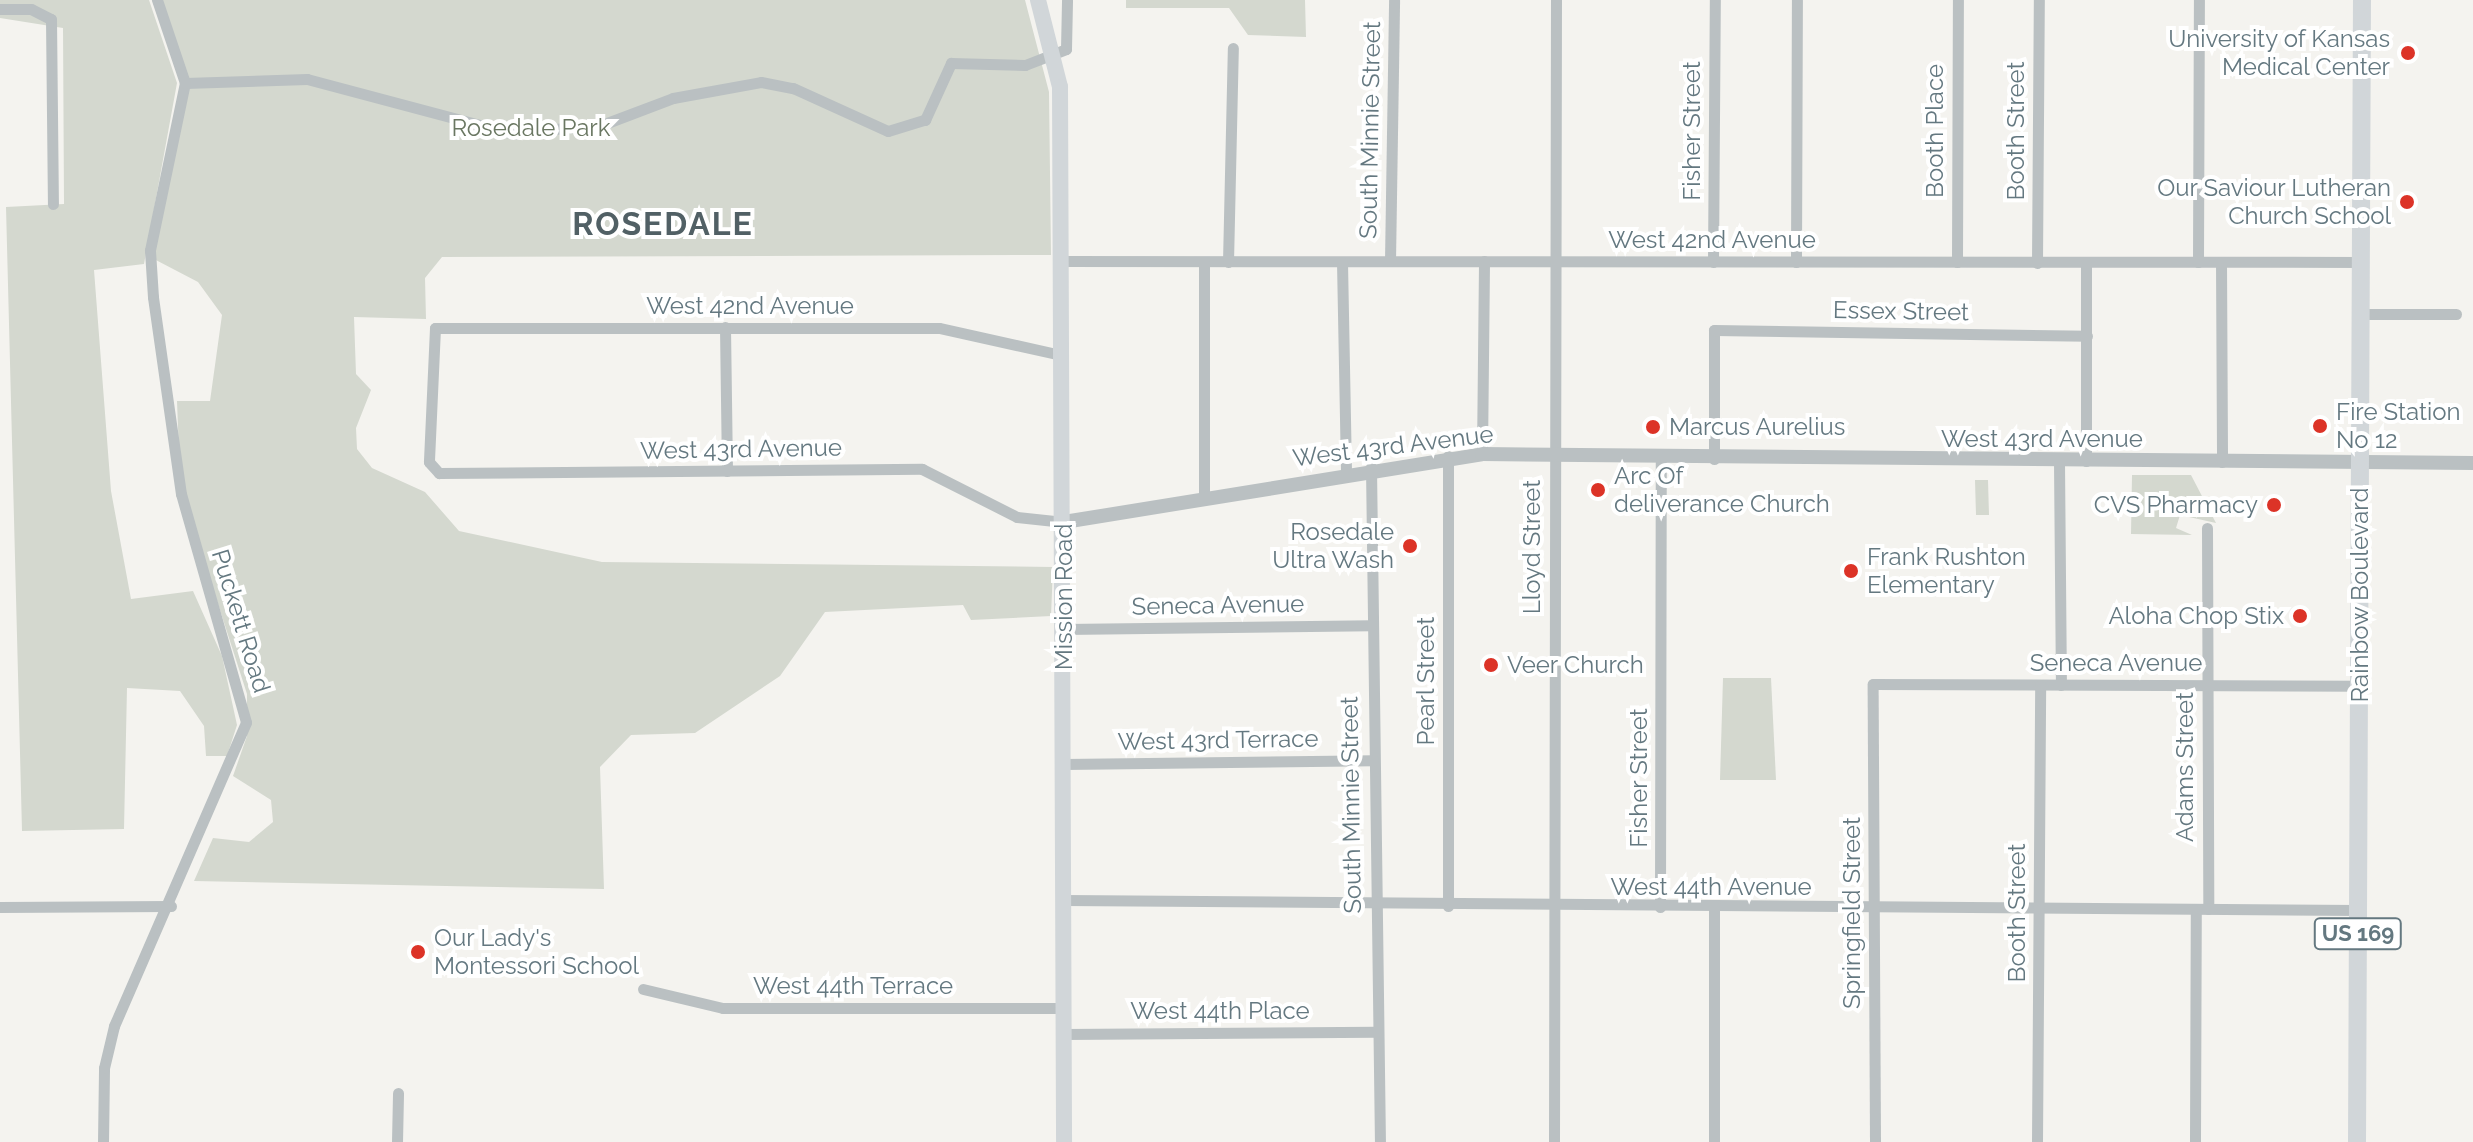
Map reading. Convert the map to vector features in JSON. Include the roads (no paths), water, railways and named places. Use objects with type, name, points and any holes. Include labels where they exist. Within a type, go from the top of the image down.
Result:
[{"type":"main road","name":"Mission Road","points":[[1038,0],[1053,53],[1062,261],[1064,1142]]},
{"type":"main road","name":"Rainbow Boulevard","points":[[2357,1142],[2362,0]]},
{"type":"street","points":[[157,0],[185,83],[318,81],[513,134],[595,126],[713,87],[761,82],[793,88],[888,131],[925,120],[951,63],[1025,65],[1053,53]]},
{"type":"street","name":"Mission Road","points":[[1053,53],[1069,45],[1067,0]]},
{"type":"street","name":"South Minnie Street","points":[[1390,261],[1394,0]]},
{"type":"street","name":"Lloyd Street","points":[[1554,1142],[1551,454],[1556,0]]},
{"type":"street","name":"Fisher Street","points":[[1713,262],[1715,0]]},
{"type":"street","points":[[1796,262],[1797,0]]},
{"type":"street","name":"Booth Place","points":[[1957,262],[1958,0]]},
{"type":"street","name":"Booth Street","points":[[2037,263],[2039,0]]},
{"type":"street","points":[[2198,262],[2199,0]]},
{"type":"street","points":[[0,9],[31,9],[51,19],[53,204]]},
{"type":"street","points":[[1228,262],[1233,48]]},
{"type":"street","name":"Puckett Road","points":[[103,1142],[104,1068],[114,1026],[171,906],[246,722],[181,494],[153,297],[150,250],[185,83]]},
{"type":"street","name":"West 42nd Avenue","points":[[1062,261],[2362,262]]},
{"type":"street","points":[[1482,454],[1484,261]]},
{"type":"street","points":[[1204,262],[1204,496]]},
{"type":"street","name":"South Minnie Street","points":[[1342,262],[1346,471]]},
{"type":"street","points":[[2221,262],[2222,462]]},
{"type":"street","points":[[2086,263],[2086,461]]},
{"type":"street","points":[[2361,314],[2456,314]]},
{"type":"street","points":[[725,327],[727,471]]},
{"type":"street","name":"West 42nd Avenue","points":[[431,470],[435,328],[939,328],[1061,355]]},
{"type":"street","name":"Essex Street","points":[[1714,459],[1714,330],[2087,336]]},
{"type":"street","name":"West 43rd Avenue","points":[[431,470],[922,469],[1017,517],[1064,522],[1346,471],[1482,454],[1714,459],[2473,463]]},
{"type":"street","name":"Pearl Street","points":[[1448,456],[1448,906]]},
{"type":"street","name":"Fisher Street","points":[[1660,907],[1661,457]]},
{"type":"street","points":[[2059,462],[2061,685]]},
{"type":"street","name":"South Minnie Street","points":[[1371,467],[1374,901],[1380,1142]]},
{"type":"street","name":"Adams Street","points":[[2195,1142],[2207,685],[2207,528]]},
{"type":"street","name":"Seneca Avenue","points":[[1064,629],[1371,625]]},
{"type":"street","name":"Seneca Avenue","points":[[1873,684],[2359,686]]},
{"type":"street","name":"Springfield Street","points":[[1873,684],[1875,1142]]},
{"type":"street","name":"Booth Street","points":[[2037,1142],[2040,685]]},
{"type":"street","name":"West 43rd Terrace","points":[[1064,764],[1373,760]]},
{"type":"street","name":"West 44th Avenue","points":[[1064,900],[1374,901],[1555,909],[2358,910]]},
{"type":"street","points":[[0,907],[171,906]]},
{"type":"street","points":[[1714,907],[1714,1142]]},
{"type":"street","name":"West 44th Terrace","points":[[643,989],[723,1008],[1064,1008]]},
{"type":"street","name":"West 44th Place","points":[[1064,1034],[1376,1032]]},
{"type":"street","points":[[397,1142],[398,1093]]},
{"type":"place","name":"University of Kansas Medical Center","points":[[2408,53]]},
{"type":"place","name":"Our Saviour Lutheran Church School","points":[[2407,202]]},
{"type":"place","name":"Fire Station No 12","points":[[2320,426]]},
{"type":"place","name":"Marcus Aurelius","points":[[1653,427]]},
{"type":"place","name":"Arc Of deliverance Church","points":[[1598,490]]},
{"type":"place","name":"CVS Pharmacy","points":[[2274,505]]},
{"type":"place","name":"Rosedale Ultra Wash","points":[[1410,546]]},
{"type":"place","name":"Frank Rushton Elementary","points":[[1851,571]]},
{"type":"place","name":"Aloha Chop Stix","points":[[2300,616]]},
{"type":"place","name":"Veer Church","points":[[1491,665]]},
{"type":"place","name":"Our Lady's Montessori School","points":[[418,952]]},
{"type":"district","name":"ROSEDALE","points":[[663,224]]},
{"type":"park label","name":"Rosedale Park","points":[[531,128]]}]
